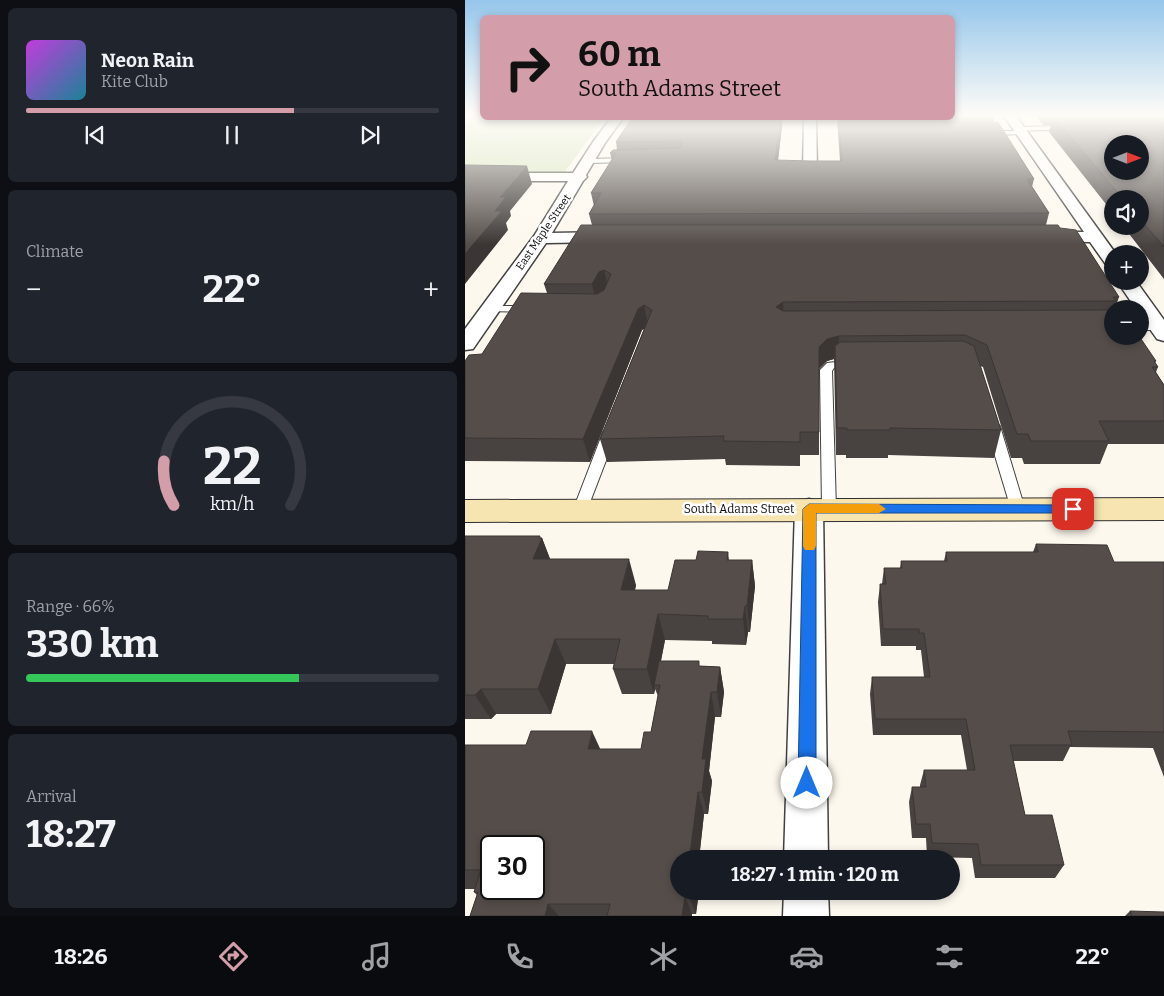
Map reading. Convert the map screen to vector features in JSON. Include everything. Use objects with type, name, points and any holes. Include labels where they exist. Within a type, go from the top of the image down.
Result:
[{"type":"street","points":[[810,159],[810,171]]},
{"type":"street","points":[[1040,159],[1104,250]]},
{"type":"street","name":"East Maple Street","points":[[465,344],[541,238],[589,161]]},
{"type":"street","points":[[465,177],[579,177]]},
{"type":"street","points":[[541,238],[621,237]]},
{"type":"street","points":[[1029,237],[1095,237]]},
{"type":"street","points":[[1131,290],[1154,330]]},
{"type":"street","points":[[806,850],[819,509]]},
{"type":"street","name":"South Adams Street","points":[[465,511],[1164,509]]},
{"type":"street","points":[[806,900],[806,916]]},
{"type":"lane","points":[[589,161],[642,160]]},
{"type":"lane","points":[[490,309],[543,310]]},
{"type":"lane","points":[[819,509],[826,370],[831,365],[838,363],[867,363]]},
{"type":"lane","points":[[989,414],[1018,509]]},
{"type":"lane","points":[[580,510],[614,421]]},
{"type":"green space","points":[[465,159],[574,159],[564,173],[465,173]]},
{"type":"building","points":[[612,159],[775,159],[842,161],[842,159],[1021,159],[1034,179],[1027,179],[1049,213],[589,214],[601,193],[591,193]]},
{"type":"building","points":[[1089,159],[1104,159],[1104,176]]},
{"type":"building","points":[[1149,159],[1164,159],[1164,247],[1149,230],[1149,190],[1115,190],[1107,180],[1149,180]]},
{"type":"building","points":[[465,165],[527,166],[500,197],[506,197],[495,211],[502,211],[465,254]]},
{"type":"building","points":[[581,225],[1058,225],[1060,228],[1076,230],[1104,274],[1104,290],[1115,290],[1119,297],[1113,297],[1115,300],[1104,301],[783,302],[776,307],[783,311],[1104,310],[1104,345],[1145,345],[1156,361],[1154,361],[1158,367],[1152,367],[1164,385],[1164,421],[1099,421],[1109,441],[1031,441],[1028,434],[1017,434],[987,345],[965,335],[839,336],[827,339],[819,347],[819,432],[800,432],[800,442],[723,441],[724,436],[600,439],[652,310],[644,305],[638,309],[583,439],[465,438],[465,361],[469,355],[482,354],[521,293],[597,294],[604,290],[611,274],[604,270],[599,272],[592,284],[544,284]]},
{"type":"building","points":[[963,341],[974,346],[1001,430],[890,428],[890,430],[847,430],[847,428],[837,428],[835,346],[840,342]]},
{"type":"building","points":[[465,536],[540,536],[539,538],[542,538],[533,559],[629,559],[621,590],[668,590],[675,560],[696,560],[698,551],[728,552],[727,560],[752,560],[747,606],[745,606],[743,619],[708,619],[708,616],[658,614],[647,669],[613,669],[620,639],[555,639],[538,689],[481,689],[475,695],[465,695]]},
{"type":"building","points":[[1036,544],[1107,545],[1114,562],[1164,562],[1164,732],[1068,731],[1072,745],[1010,745],[1025,815],[1052,815],[1064,865],[981,865],[978,844],[932,843],[930,824],[916,824],[912,787],[926,787],[924,770],[975,770],[966,719],[875,719],[872,677],[930,677],[924,633],[919,633],[919,629],[883,629],[880,584],[886,584],[884,568],[902,568],[901,561],[947,561],[946,552],[1038,552]]},
{"type":"building","points":[[659,661],[699,661],[699,666],[720,667],[717,692],[711,692],[702,759],[706,759],[702,792],[698,792],[691,850],[670,850],[670,900],[684,900],[682,916],[607,916],[610,904],[548,904],[545,916],[470,916],[478,892],[474,892],[480,873],[480,900],[545,900],[545,835],[480,835],[480,870],[465,870],[465,745],[526,745],[531,731],[592,731],[588,749],[641,749],[644,732],[651,732],[660,685],[654,685]]},
{"type":"building","points":[[1130,911],[1164,912],[1164,916],[1132,916]]},
{"type":"slow traffic","points":[[809,546],[809,509],[879,509]]},
{"type":"route","points":[[807,783],[809,509],[1073,509]]}]
